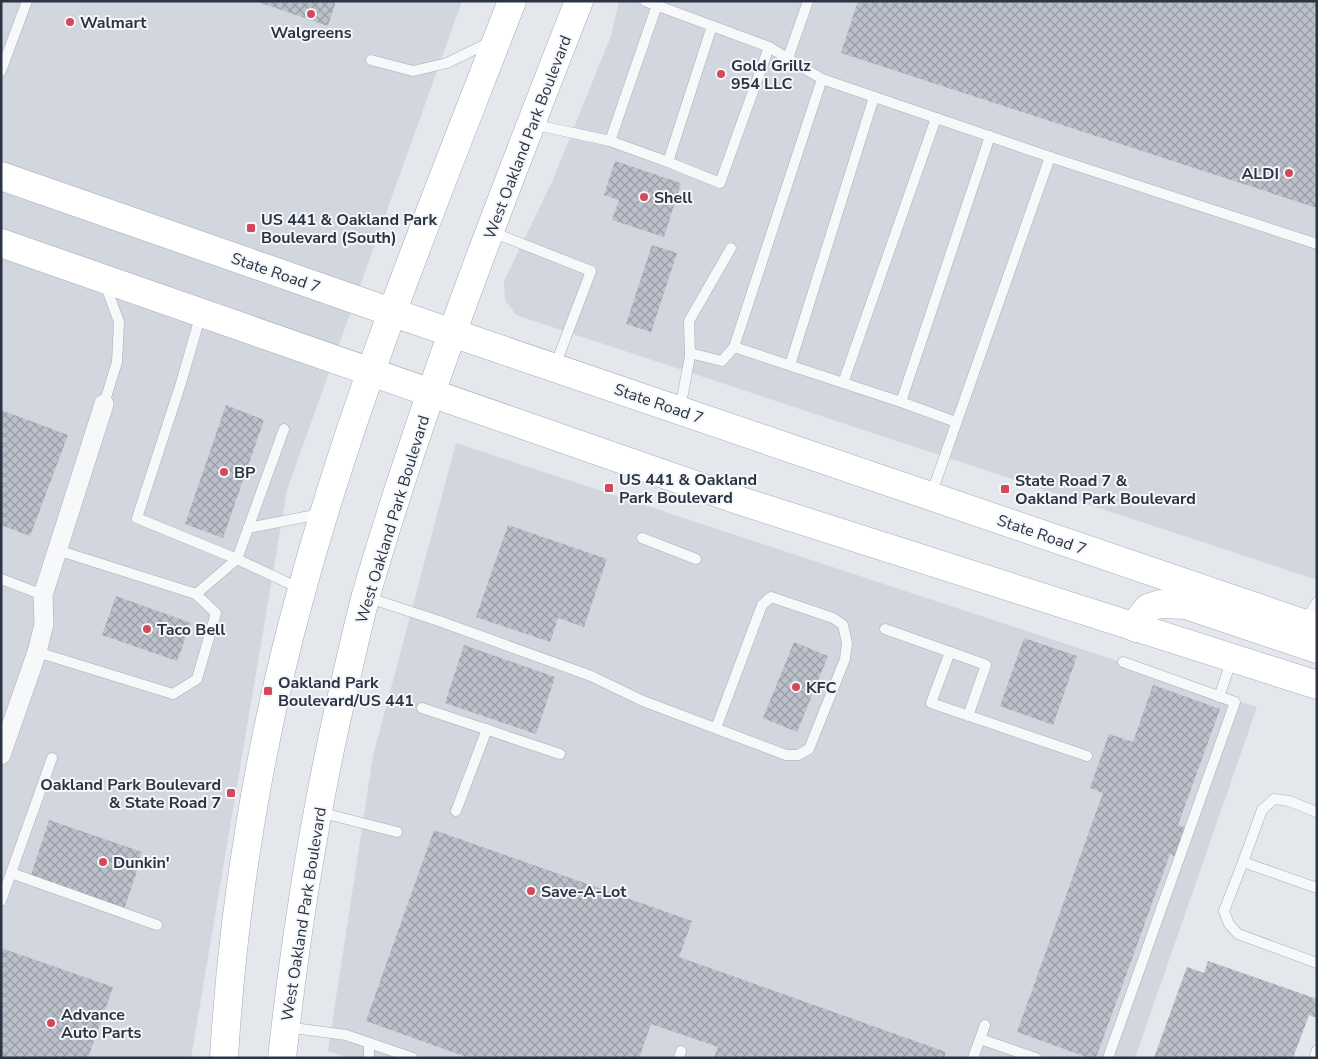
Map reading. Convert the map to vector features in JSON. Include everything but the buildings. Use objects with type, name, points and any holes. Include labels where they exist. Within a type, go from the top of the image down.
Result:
[{"type":"main road","points":[[224,1058],[234,942],[247,850],[274,708],[302,590],[370,372],[391,312],[512,1]]},
{"type":"main road","name":"West Oakland Park Boulevard","points":[[282,1058],[299,914],[342,696],[366,597],[431,392],[578,1]]},
{"type":"main road","name":"State Road 7","points":[[1,176],[391,312],[930,496],[1312,618]]},
{"type":"main road","points":[[1,243],[742,501],[1317,685]]},
{"type":"main road","points":[[1136,628],[1140,618],[1148,608],[1160,604],[1186,605],[1317,649]]},
{"type":"street","points":[[1,755],[37,652],[44,624],[43,595],[104,404]]},
{"type":"lane","points":[[1,71],[27,1]]},
{"type":"lane","points":[[645,1],[769,48],[822,79],[1050,157],[1317,244]]},
{"type":"lane","points":[[788,58],[808,1]]},
{"type":"lane","points":[[610,141],[657,5]]},
{"type":"lane","points":[[668,162],[712,26]]},
{"type":"lane","points":[[371,60],[413,71],[447,63],[497,39]]},
{"type":"lane","points":[[531,124],[610,141],[720,183],[769,48]]},
{"type":"lane","points":[[690,353],[722,361],[734,347],[822,79]]},
{"type":"lane","points":[[790,366],[874,97]]},
{"type":"lane","points":[[844,383],[936,118]]},
{"type":"lane","points":[[901,402],[990,136]]},
{"type":"lane","points":[[930,496],[1050,157]]},
{"type":"lane","points":[[491,231],[591,271],[554,367]]},
{"type":"lane","points":[[680,410],[690,353],[690,321],[731,248]]},
{"type":"lane","points":[[103,279],[119,322],[117,362],[104,404]]},
{"type":"lane","points":[[202,313],[137,518],[237,559],[302,590]]},
{"type":"lane","points":[[734,347],[956,422]]},
{"type":"lane","points":[[196,594],[237,559],[284,429]]},
{"type":"lane","points":[[248,528],[325,513]]},
{"type":"lane","points":[[642,538],[696,559]]},
{"type":"lane","points":[[37,652],[173,694],[197,679],[216,613],[196,594],[57,550]]},
{"type":"lane","points":[[1,579],[43,595]]},
{"type":"lane","points":[[366,597],[439,621],[591,676],[643,701],[786,755],[798,755],[809,749],[845,659],[847,643],[843,625],[833,618],[771,597],[762,605],[716,728]]},
{"type":"lane","points":[[885,629],[986,665],[968,716]]},
{"type":"lane","points":[[950,652],[931,703],[1087,756]]},
{"type":"lane","points":[[1219,697],[1232,658]]},
{"type":"lane","points":[[1108,1058],[1235,702],[1123,662]]},
{"type":"lane","points":[[422,708],[560,754]]},
{"type":"lane","points":[[456,811],[487,729]]},
{"type":"lane","points":[[1,902],[52,758]]},
{"type":"lane","points":[[1317,812],[1289,801],[1274,799],[1262,810],[1224,911],[1229,924],[1238,934],[1317,963]]},
{"type":"lane","points":[[318,812],[397,832]]},
{"type":"lane","points":[[1242,862],[1317,888]]},
{"type":"lane","points":[[11,873],[157,925]]},
{"type":"lane","points":[[973,1058],[985,1025]]},
{"type":"lane","points":[[285,1027],[346,1035],[413,1058]]},
{"type":"lane","points":[[980,1040],[1036,1058]]},
{"type":"lane","points":[[369,1043],[369,1058]]},
{"type":"lane","points":[[1314,1058],[1317,1050]]},
{"type":"shaded area","points":[[1,1],[462,1],[287,490],[191,1058],[1,1058]]},
{"type":"shaded area","points":[[619,1],[1317,1],[1317,580],[516,315],[505,300],[504,281],[552,182],[611,36]]},
{"type":"shaded area","points":[[456,443],[1257,707],[1135,1058],[348,1058],[328,1051],[373,756]]},
{"type":"place","name":"Walgreens","points":[[311,14]]},
{"type":"place","name":"Walmart","points":[[70,22]]},
{"type":"place","name":"Gold Grillz 954 LLC","points":[[721,74]]},
{"type":"place","name":"ALDI","points":[[1289,173]]},
{"type":"place","name":"Shell","points":[[644,197]]},
{"type":"place","name":"US 441 & Oakland Park Boulevard (South)","points":[[251,228]]},
{"type":"place","name":"BP","points":[[224,472]]},
{"type":"place","name":"US 441 & Oakland Park Boulevard","points":[[609,488]]},
{"type":"place","name":"State Road 7 & Oakland Park Boulevard","points":[[1005,489]]},
{"type":"place","name":"Taco Bell","points":[[147,629]]},
{"type":"place","name":"KFC","points":[[796,687]]},
{"type":"place","name":"Oakland Park Boulevard/US 441","points":[[268,691]]},
{"type":"place","name":"Oakland Park Boulevard & State Road 7","points":[[231,793]]},
{"type":"place","name":"Dunkin'","points":[[103,862]]},
{"type":"place","name":"Save-A-Lot","points":[[531,891]]},
{"type":"place","name":"Advance Auto Parts","points":[[51,1023]]}]
